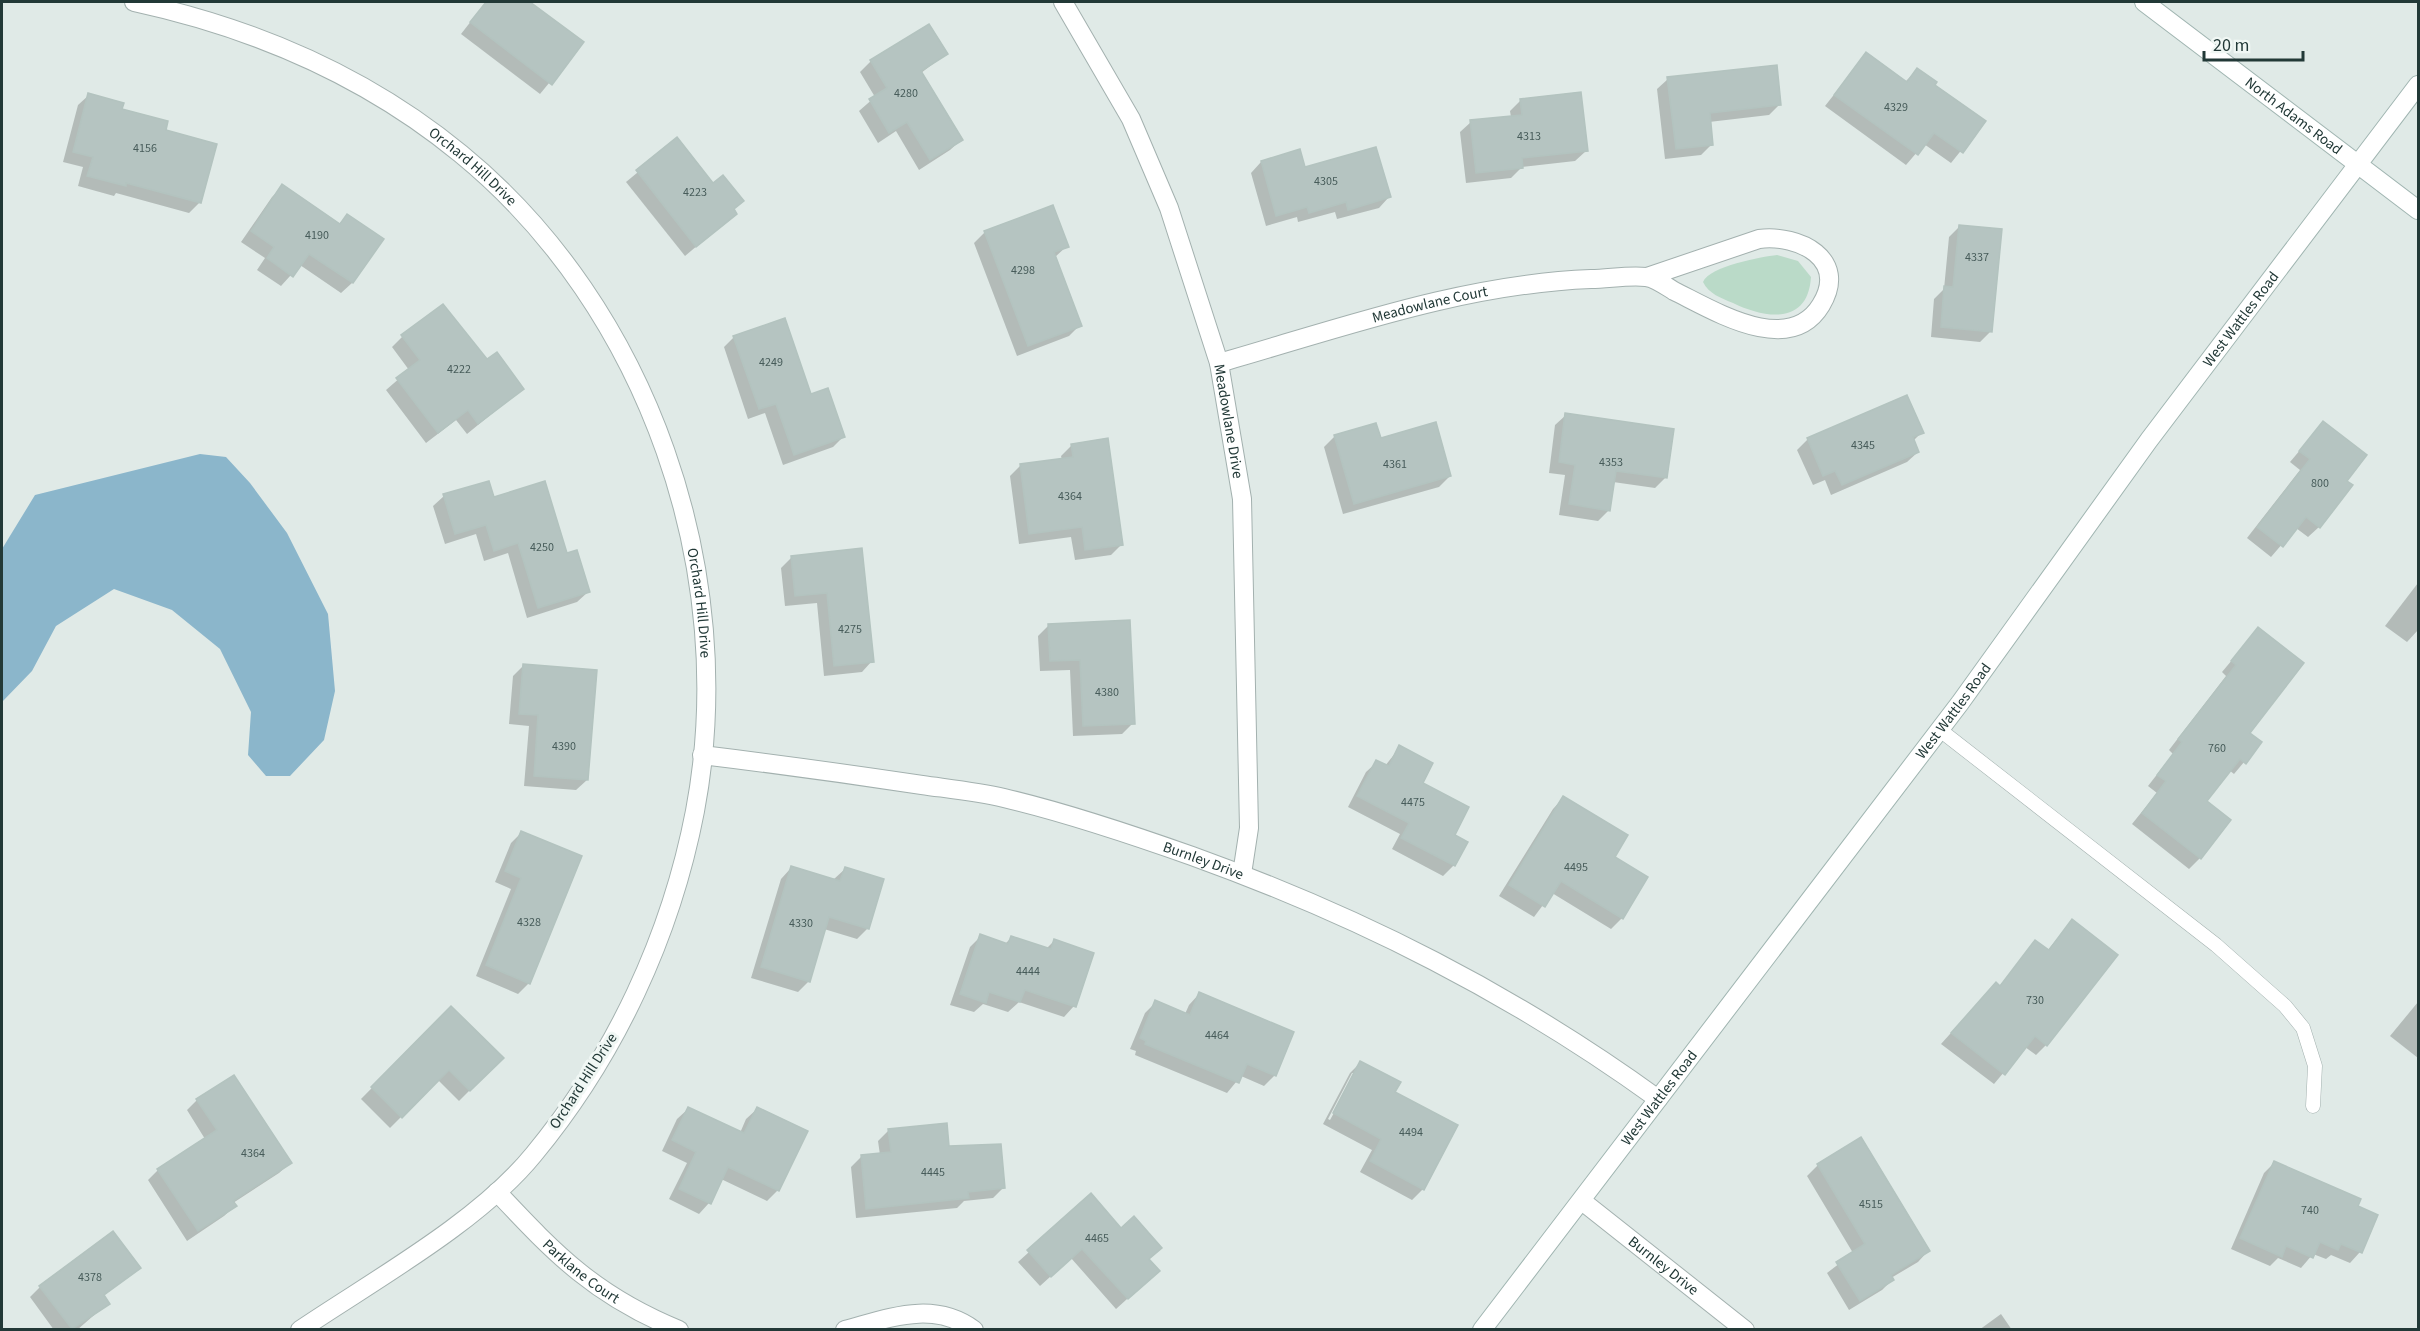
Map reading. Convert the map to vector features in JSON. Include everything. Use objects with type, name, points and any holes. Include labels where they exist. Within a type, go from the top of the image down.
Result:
[{"type":"street","name":"Orchard Hill Drive","points":[[134,2],[200,17],[273,42],[341,74],[429,129],[465,157],[557,251],[592,299],[644,393],[672,470],[688,534],[702,621],[705,691],[702,755],[696,806],[677,886],[650,960],[596,1067],[532,1158],[497,1192],[431,1242],[300,1329]]},
{"type":"street","name":"Meadowlane Drive","points":[[1064,2],[1131,119],[1169,208],[1219,363],[1242,499],[1249,828],[1242,874]]},
{"type":"street","name":"North Adams Road","points":[[2144,2],[2418,210]]},
{"type":"street","name":"West Wattles Road","points":[[1482,1329],[1940,730],[2149,440],[2418,85]]},
{"type":"street","name":"Meadowlane Court","points":[[1219,363],[1428,304],[1485,291],[1564,281],[1647,277],[1759,239],[1777,237],[1796,240],[1811,248],[1820,256],[1828,280],[1822,303],[1814,315],[1787,330],[1769,331],[1710,308],[1647,277]]},
{"type":"street","name":"Burnley Drive","points":[[702,755],[824,770],[1003,798],[1112,828],[1242,874],[1414,948],[1573,1041],[1658,1099]]},
{"type":"street","name":"Parklane Court","points":[[497,1192],[546,1244],[582,1276],[628,1306],[679,1329]]},
{"type":"street","name":"Burnley Drive","points":[[1582,1201],[1745,1329]]},
{"type":"street","points":[[845,1329],[924,1313],[946,1314],[974,1329]]},
{"type":"lane","points":[[1940,730],[2216,945],[2285,1006],[2302,1028],[2314,1066],[2313,1106]]},
{"type":"green space","points":[[1777,255],[1798,261],[1811,277],[1808,293],[1802,304],[1794,311],[1771,314],[1746,308],[1716,295],[1703,282],[1715,271],[1725,267]]},
{"type":"water","points":[[200,454],[226,457],[250,483],[287,533],[328,614],[335,691],[324,740],[290,776],[266,776],[248,755],[251,712],[220,649],[172,610],[114,589],[56,626],[32,671],[2,702],[2,549],[35,495]]},
{"type":"building","points":[[486,2],[530,2],[584,42],[552,85],[470,22]]},
{"type":"building","points":[[929,24],[948,54],[921,71],[963,140],[930,160],[907,122],[889,133],[869,99],[887,88],[870,60]]},
{"type":"building","points":[[1866,52],[1907,82],[1917,68],[1937,82],[1935,85],[1986,121],[1963,153],[1934,133],[1918,155],[1834,95]]},
{"type":"building","points":[[1777,65],[1781,105],[1710,113],[1713,145],[1676,149],[1667,77]]},
{"type":"building","points":[[1581,92],[1588,151],[1522,158],[1523,168],[1476,173],[1470,120],[1522,115],[1520,99]]},
{"type":"building","points":[[88,93],[124,103],[122,109],[168,121],[166,130],[217,144],[201,203],[126,183],[126,186],[87,176],[93,157],[73,152]]},
{"type":"building","points":[[677,137],[713,183],[723,175],[744,201],[734,209],[737,214],[696,247],[636,170]]},
{"type":"building","points":[[1376,147],[1391,197],[1348,210],[1346,202],[1309,213],[1307,207],[1276,216],[1261,161],[1300,149],[1305,167]]},
{"type":"building","points":[[282,184],[340,224],[347,214],[384,239],[353,283],[309,254],[293,277],[267,258],[274,247],[251,231]]},
{"type":"building","points":[[1053,205],[1069,247],[1054,252],[1082,326],[1028,346],[984,231]]},
{"type":"building","points":[[1959,225],[2002,229],[1992,332],[1941,327],[1944,286],[1953,287]]},
{"type":"building","points":[[443,304],[487,359],[497,352],[524,389],[478,424],[468,410],[438,433],[396,378],[420,360],[401,335]]},
{"type":"building","points":[[785,318],[811,394],[828,388],[845,437],[794,455],[776,404],[759,409],[733,336]]},
{"type":"building","points":[[1907,395],[1924,433],[1913,437],[1919,452],[1842,485],[1835,471],[1823,476],[1807,438]]},
{"type":"building","points":[[1565,413],[1674,429],[1667,478],[1616,471],[1610,511],[1569,504],[1575,465],[1559,462]]},
{"type":"building","points":[[2323,421],[2367,455],[2347,481],[2353,485],[2320,528],[2306,517],[2283,547],[2257,527],[2310,459],[2299,451]]},
{"type":"building","points":[[1436,422],[1451,476],[1354,504],[1334,435],[1376,423],[1381,438]]},
{"type":"building","points":[[1108,438],[1123,545],[1085,550],[1082,527],[1029,534],[1020,464],[1073,457],[1071,444]]},
{"type":"building","points":[[489,481],[494,497],[545,481],[567,553],[577,550],[590,592],[538,608],[518,543],[494,551],[486,525],[455,534],[443,494]]},
{"type":"building","points":[[862,548],[874,662],[834,666],[827,593],[795,596],[791,556]]},
{"type":"building","points":[[1130,620],[1135,724],[1083,726],[1080,660],[1050,661],[1048,624]]},
{"type":"building","points":[[2258,627],[2304,663],[2250,733],[2262,742],[2246,764],[2240,759],[2207,801],[2231,820],[2201,859],[2142,813],[2166,781],[2157,775],[2182,742],[2178,739],[2236,665],[2231,661]]},
{"type":"building","points":[[523,664],[597,670],[588,780],[534,776],[538,715],[519,714]]},
{"type":"building","points":[[1399,745],[1433,763],[1423,783],[1469,807],[1455,835],[1468,842],[1455,866],[1401,838],[1409,823],[1357,796],[1376,760],[1389,766]]},
{"type":"building","points":[[1563,796],[1628,835],[1615,857],[1648,877],[1623,919],[1561,881],[1545,907],[1509,885]]},
{"type":"building","points":[[521,831],[582,856],[530,984],[486,965],[521,878],[505,871]]},
{"type":"building","points":[[791,866],[840,881],[845,867],[884,879],[869,929],[829,917],[810,982],[761,967]]},
{"type":"building","points":[[2072,919],[2118,955],[2047,1046],[2035,1036],[2005,1075],[1951,1033],[1996,982],[2000,986],[2035,940],[2049,950]]},
{"type":"building","points":[[980,934],[1008,944],[1011,936],[1051,949],[1054,939],[1094,953],[1076,1007],[1025,990],[1020,1002],[989,992],[986,1003],[960,994]]},
{"type":"building","points":[[1199,992],[1294,1032],[1276,1076],[1247,1064],[1239,1083],[1145,1044],[1146,1041],[1140,1038],[1155,1000],[1190,1015]]},
{"type":"building","points":[[451,1006],[504,1058],[470,1091],[449,1070],[402,1118],[371,1087]]},
{"type":"building","points":[[1360,1061],[1401,1082],[1395,1092],[1458,1125],[1424,1190],[1370,1161],[1381,1139],[1333,1113]]},
{"type":"building","points":[[234,1075],[292,1163],[233,1201],[237,1206],[198,1231],[157,1169],[217,1130],[196,1099]]},
{"type":"building","points":[[688,1107],[744,1133],[757,1107],[808,1131],[779,1191],[728,1167],[711,1204],[679,1189],[696,1152],[672,1140]]},
{"type":"building","points":[[947,1123],[949,1146],[1001,1144],[1005,1188],[968,1192],[969,1198],[866,1209],[861,1155],[891,1152],[888,1129]]},
{"type":"building","points":[[1861,1137],[1930,1251],[1891,1275],[1894,1280],[1860,1301],[1836,1262],[1865,1244],[1817,1164]]},
{"type":"building","points":[[2274,1161],[2361,1199],[2358,1206],[2378,1215],[2362,1253],[2341,1244],[2338,1250],[2320,1242],[2313,1258],[2286,1246],[2282,1257],[2240,1238]]},
{"type":"building","points":[[1091,1193],[1121,1228],[1134,1216],[1162,1248],[1149,1259],[1160,1271],[1128,1299],[1082,1249],[1051,1277],[1027,1250]]},
{"type":"building","points":[[113,1231],[141,1268],[104,1295],[110,1304],[72,1329],[39,1286]]}]
